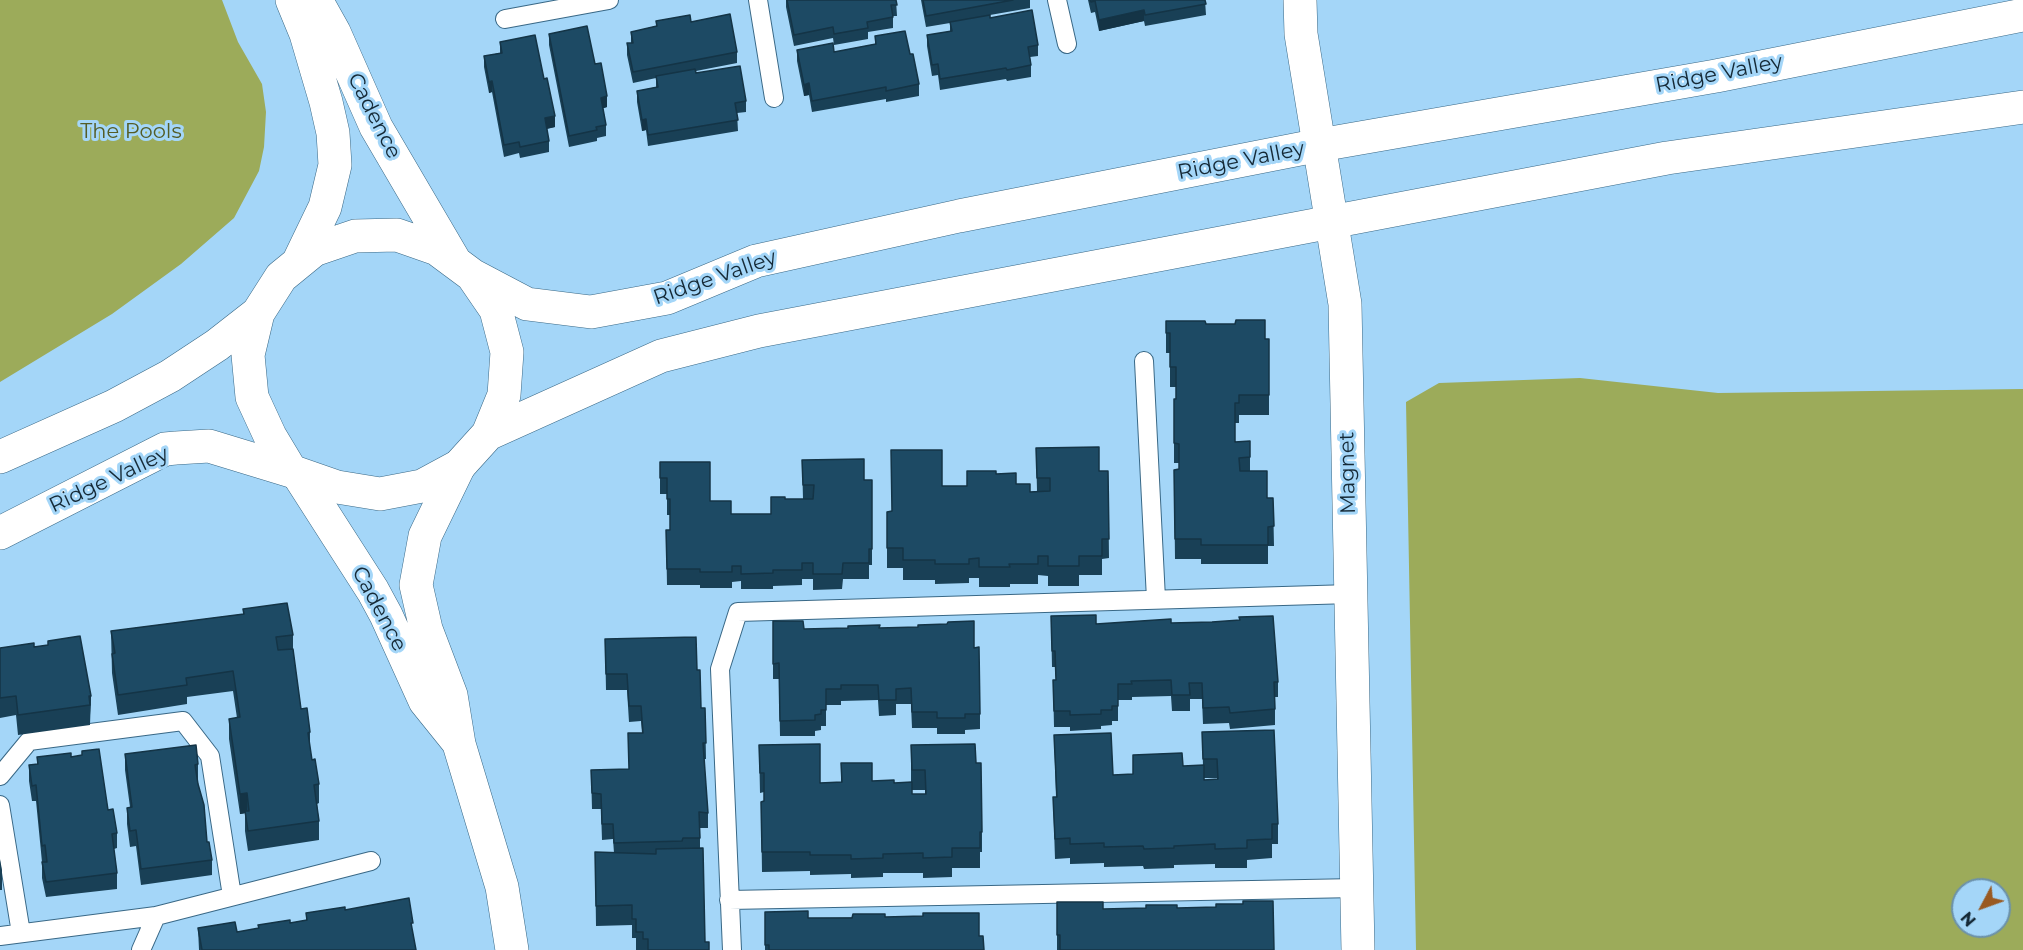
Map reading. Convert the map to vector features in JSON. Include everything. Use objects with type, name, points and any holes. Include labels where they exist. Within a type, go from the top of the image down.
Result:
[{"type":"main road","name":"Cadence","points":[[292,0],[306,34],[326,102],[333,133],[335,165],[325,207],[298,263]]},
{"type":"main road","name":"Cadence","points":[[316,0],[334,32],[376,127],[463,267],[496,310],[507,352],[504,395],[488,434]]},
{"type":"main road","name":"Magnet","points":[[1300,0],[1301,34],[1345,304],[1358,950]]},
{"type":"main road","name":"Ridge Valley","points":[[298,263],[314,250],[355,236],[397,236],[437,249],[463,267],[527,304],[591,312],[667,298],[756,261],[959,216],[1320,146],[1716,76],[2023,15]]},
{"type":"main road","points":[[459,466],[488,434],[661,356],[770,329],[1667,158],[2023,107]]},
{"type":"main road","points":[[0,457],[114,406],[170,376],[217,345],[258,313],[281,276],[298,263]]},
{"type":"main road","name":"Cadence","points":[[258,313],[248,355],[252,397],[270,436],[386,615],[425,700],[459,744]]},
{"type":"main road","name":"Ridge Valley","points":[[0,533],[165,449],[209,446],[337,487],[380,494],[422,486],[459,466]]},
{"type":"main road","name":"Cadence","points":[[459,466],[425,536],[416,585],[426,629],[451,694],[459,744],[502,886],[512,950]]},
{"type":"lane","points":[[505,19],[609,0]]},
{"type":"lane","points":[[758,0],[774,98]]},
{"type":"lane","points":[[1057,0],[1067,44]]},
{"type":"lane","points":[[1144,361],[1156,599]]},
{"type":"lane","points":[[732,950],[720,669],[738,612],[1351,594]]},
{"type":"lane","points":[[0,776],[29,741],[183,721],[210,756],[232,896]]},
{"type":"lane","points":[[0,805],[21,933]]},
{"type":"lane","points":[[0,936],[156,916],[371,861]]},
{"type":"lane","points":[[729,900],[1357,888]]},
{"type":"lane","points":[[141,950],[156,916]]},
{"type":"green space","name":"The Pools","points":[[0,0],[222,0],[238,42],[262,84],[266,112],[264,147],[259,171],[234,218],[181,264],[112,314],[0,382]]},
{"type":"green space","points":[[1580,378],[1718,393],[2023,389],[2023,950],[1416,950],[1406,402],[1439,383]]},
{"type":"building","points":[[787,0],[896,0],[897,5],[891,5],[893,17],[867,22],[868,28],[834,34],[833,27],[794,35]]},
{"type":"building","points":[[923,0],[1013,0],[926,16]]},
{"type":"building","points":[[1090,0],[1205,0],[1206,4],[1145,15],[1144,10],[1099,20],[1095,1]]},
{"type":"building","points":[[1032,10],[1038,45],[1028,47],[1031,65],[940,79],[938,64],[932,65],[927,35],[952,31],[950,22],[990,15],[990,18]]},
{"type":"building","points":[[730,14],[737,52],[633,72],[627,43],[633,43],[631,32],[657,26],[656,21],[690,15],[691,22]]},
{"type":"building","points":[[587,26],[595,64],[601,63],[607,96],[601,98],[606,125],[596,127],[597,130],[569,136],[549,34]]},
{"type":"building","points":[[905,31],[910,54],[913,54],[919,84],[886,91],[886,87],[812,101],[809,83],[804,85],[797,50],[833,43],[834,52],[876,44],[875,36]]},
{"type":"building","points":[[535,35],[544,79],[547,78],[555,116],[545,118],[549,141],[520,147],[519,142],[504,145],[492,81],[489,82],[484,56],[502,53],[500,42]]},
{"type":"building","points":[[740,66],[746,101],[735,103],[738,120],[648,135],[646,119],[642,120],[637,91],[658,87],[656,76],[695,69],[696,73]]},
{"type":"building","points":[[1236,320],[1265,320],[1265,339],[1269,339],[1269,395],[1239,395],[1239,403],[1235,403],[1235,442],[1250,441],[1250,457],[1239,458],[1240,471],[1267,471],[1267,498],[1273,498],[1274,526],[1268,527],[1268,545],[1201,545],[1201,539],[1175,539],[1174,470],[1179,469],[1179,444],[1174,443],[1176,367],[1170,367],[1170,333],[1166,333],[1166,321],[1235,324]]},
{"type":"building","points":[[1099,447],[1099,471],[1108,471],[1109,539],[1102,539],[1102,556],[1079,556],[1079,566],[1048,566],[1048,556],[1038,556],[1038,564],[979,567],[979,558],[969,559],[969,564],[935,564],[935,560],[903,560],[903,548],[887,548],[887,512],[892,511],[891,450],[942,450],[942,486],[967,486],[967,471],[996,471],[996,474],[1016,473],[1016,484],[1030,484],[1030,492],[1050,491],[1050,478],[1037,478],[1036,448]]},
{"type":"building","points":[[864,459],[864,480],[872,480],[872,549],[869,549],[869,563],[843,563],[842,574],[813,574],[813,563],[802,563],[802,570],[773,570],[773,573],[741,574],[741,566],[732,566],[732,572],[667,569],[666,530],[670,530],[670,499],[667,499],[667,478],[660,478],[660,462],[710,462],[710,501],[731,501],[731,514],[771,514],[771,497],[813,499],[814,485],[803,485],[802,460]]},
{"type":"building","points":[[287,603],[293,635],[276,637],[278,650],[293,649],[301,709],[307,708],[312,760],[315,759],[319,784],[314,785],[319,821],[248,831],[245,811],[249,811],[247,793],[240,794],[229,719],[240,717],[233,671],[186,678],[187,685],[118,695],[111,631],[244,614],[243,609]]},
{"type":"building","points":[[1096,615],[1096,624],[1171,619],[1171,623],[1212,622],[1240,620],[1239,617],[1273,616],[1278,682],[1274,682],[1275,709],[1230,713],[1229,707],[1203,708],[1202,683],[1189,683],[1190,695],[1172,695],[1171,680],[1131,681],[1132,684],[1118,684],[1118,706],[1112,706],[1112,710],[1101,710],[1101,714],[1070,715],[1070,711],[1054,711],[1053,680],[1056,680],[1051,616]]},
{"type":"building","points":[[773,621],[803,621],[804,629],[880,625],[879,628],[918,627],[918,625],[974,621],[974,648],[979,647],[980,714],[965,714],[965,718],[937,718],[937,712],[912,712],[911,688],[896,689],[896,700],[879,700],[878,685],[841,685],[841,689],[826,689],[826,710],[821,710],[821,714],[815,715],[815,720],[780,721],[779,663],[773,664]]},
{"type":"building","points":[[80,636],[91,696],[89,696],[90,705],[18,715],[16,696],[0,698],[0,648],[34,643],[34,647],[48,645],[48,641]]},
{"type":"building","points":[[696,637],[701,708],[705,708],[706,743],[703,743],[708,813],[699,812],[700,838],[683,838],[682,841],[614,843],[613,824],[602,824],[601,794],[592,793],[591,770],[629,769],[628,733],[643,733],[641,706],[629,706],[627,674],[606,674],[605,639]]},
{"type":"building","points":[[1274,730],[1278,824],[1272,824],[1272,839],[1247,840],[1247,848],[1215,849],[1215,844],[1144,849],[1143,846],[1104,847],[1104,843],[1070,844],[1070,838],[1055,839],[1053,797],[1057,797],[1054,735],[1111,733],[1113,775],[1133,774],[1133,755],[1182,753],[1183,766],[1204,765],[1204,780],[1218,779],[1217,759],[1203,759],[1202,732]]},
{"type":"building","points":[[820,744],[820,783],[842,782],[841,763],[872,763],[872,781],[912,782],[912,794],[926,794],[925,770],[912,770],[911,745],[975,744],[976,763],[981,763],[982,832],[980,832],[980,848],[952,848],[952,857],[923,858],[923,853],[883,854],[883,858],[851,859],[851,855],[762,852],[761,802],[764,801],[764,773],[760,773],[759,745]]},
{"type":"building","points":[[196,745],[198,764],[195,765],[204,805],[207,842],[209,842],[212,860],[141,869],[136,830],[130,831],[127,808],[132,807],[125,754]]},
{"type":"building","points":[[99,749],[108,810],[113,809],[117,833],[112,834],[117,873],[46,882],[42,862],[47,862],[45,845],[42,846],[36,785],[32,786],[29,765],[38,764],[37,757],[71,753],[71,757],[82,755],[82,751]]},
{"type":"building","points":[[703,848],[705,942],[709,942],[709,950],[648,950],[648,939],[643,939],[643,932],[636,932],[636,919],[632,919],[632,905],[596,906],[595,852],[656,854],[656,849]]},
{"type":"building","points":[[409,898],[416,950],[202,950],[198,928],[235,922],[237,932],[259,928],[258,925],[307,920],[306,913],[345,907],[345,910]]},
{"type":"building","points":[[1243,901],[1273,901],[1274,950],[1060,950],[1060,935],[1057,935],[1057,902],[1103,902],[1103,909],[1146,908],[1146,905],[1177,905],[1177,908],[1216,907],[1216,904],[1243,904]]},
{"type":"building","points":[[808,911],[808,918],[852,918],[853,914],[885,914],[885,917],[923,916],[923,913],[979,913],[979,936],[983,936],[984,950],[769,950],[769,945],[765,945],[765,912]]}]
